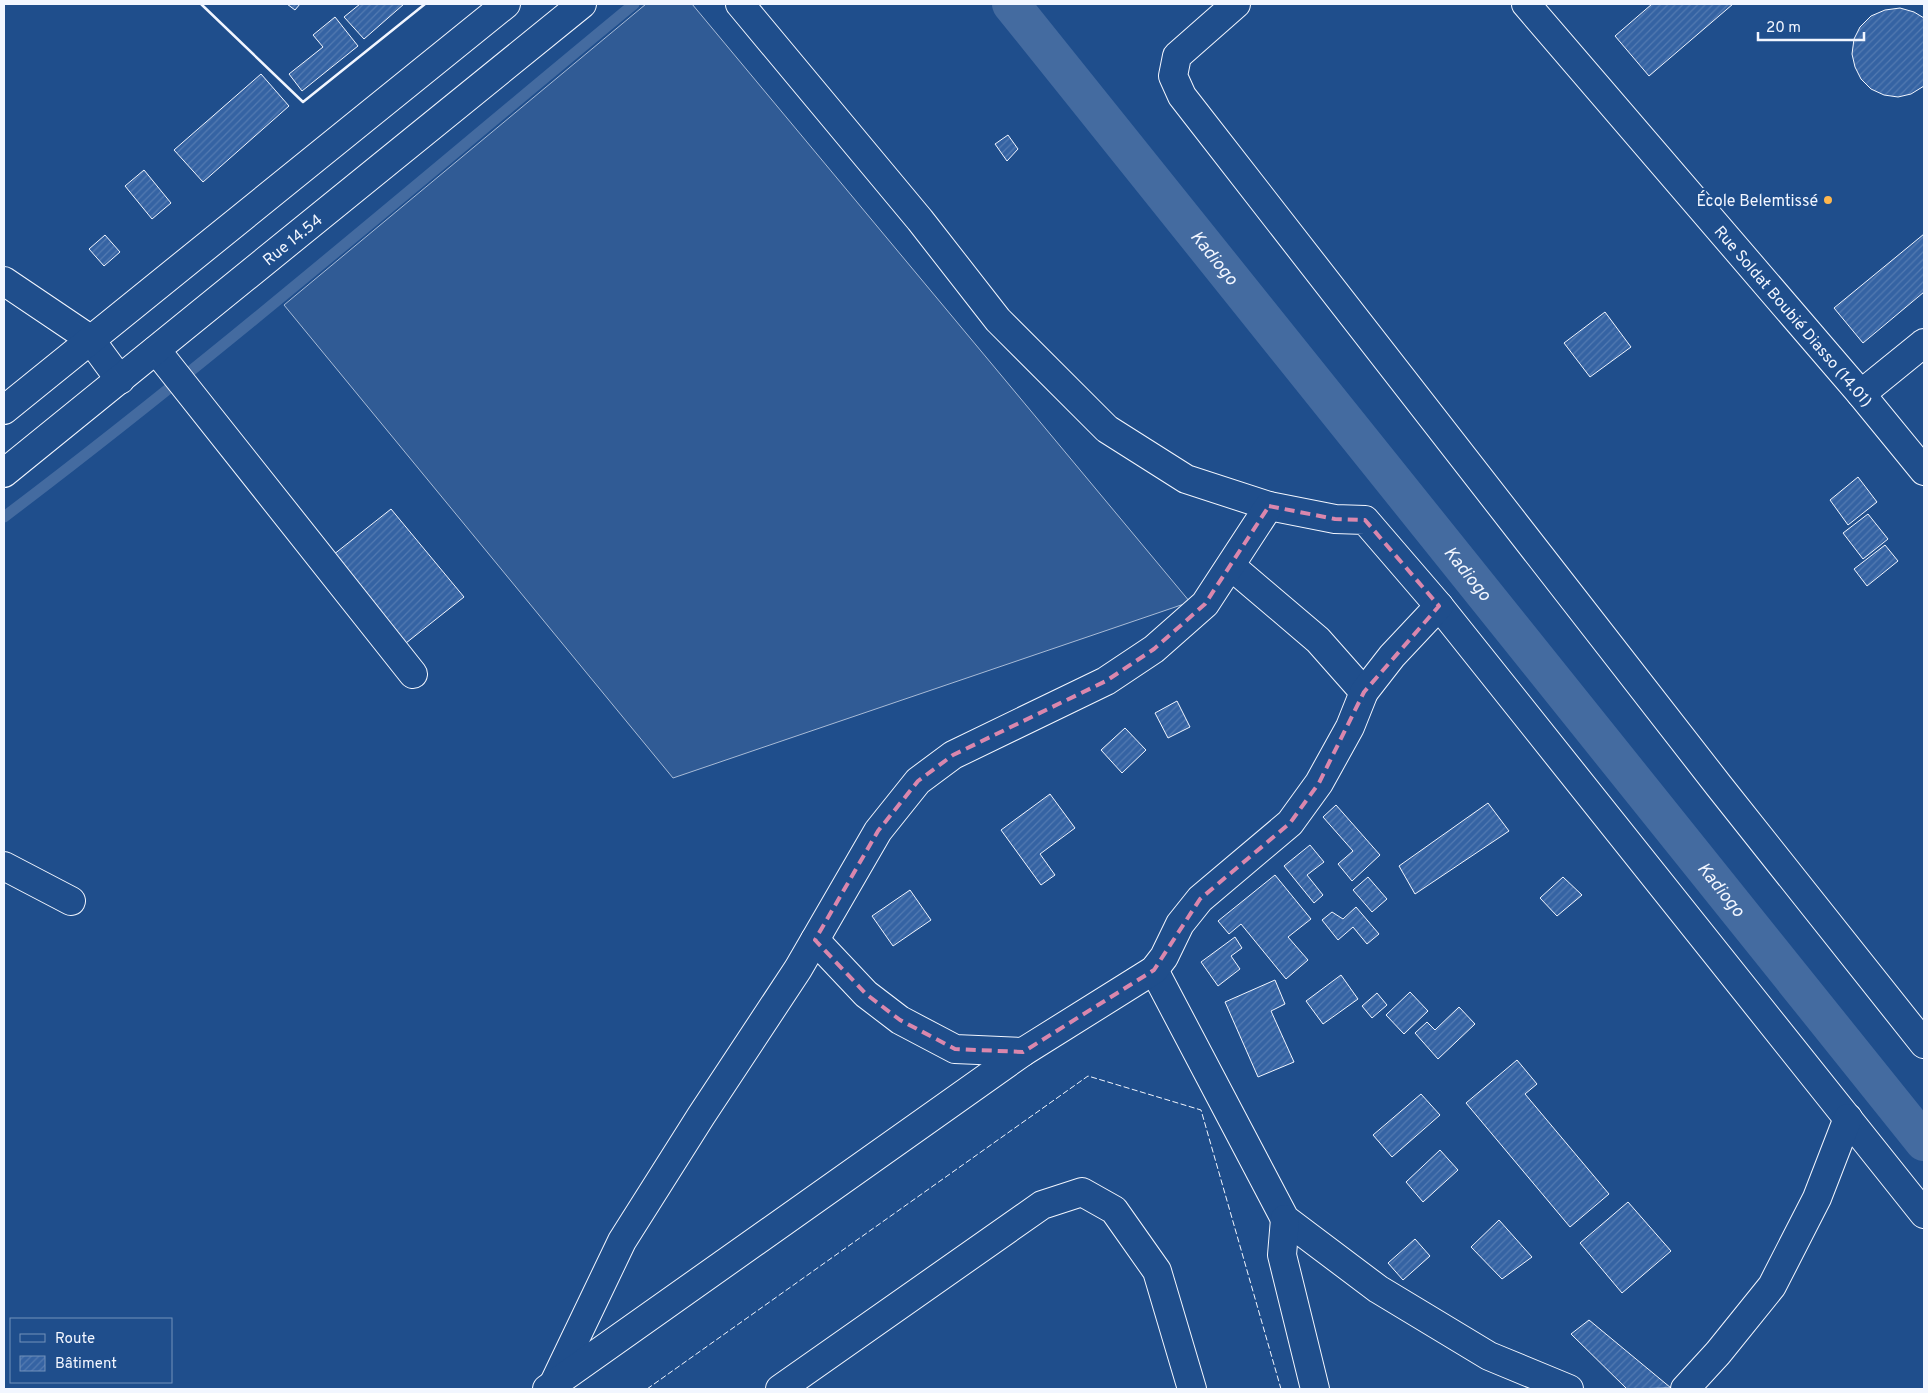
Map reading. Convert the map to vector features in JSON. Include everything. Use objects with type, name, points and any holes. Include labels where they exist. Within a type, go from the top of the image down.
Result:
[{"type":"street","points":[[4,410],[506,4]]},
{"type":"street","name":"Rue 14.54","points":[[4,474],[582,4]]},
{"type":"street","points":[[740,4],[920,220],[998,320],[1107,429],[1186,479],[1270,506],[1335,519],[1365,520],[1439,606],[1924,1214]]},
{"type":"street","points":[[1236,4],[1177,56],[1173,76],[1182,96],[1695,755],[1924,1044]]},
{"type":"street","name":"Rue Soldat Boubié Diasso (14.01)","points":[[1526,4],[1861,394],[1924,471]]},
{"type":"street","points":[[4,281],[90,339],[120,380]]},
{"type":"street","points":[[1861,394],[1924,343]]},
{"type":"street","points":[[156,350],[413,674]]},
{"type":"street","points":[[550,1387],[622,1241],[815,940],[878,831],[918,781],[953,755],[1106,681],[1154,649],[1205,604],[1270,506]]},
{"type":"street","points":[[1231,566],[1318,640],[1364,692]]},
{"type":"street","points":[[550,1387],[1023,1052],[1154,970],[1164,956],[1180,924],[1200,899],[1290,823],[1319,783],[1350,727],[1364,692],[1392,656],[1439,606]]},
{"type":"street","points":[[4,866],[71,901]]},
{"type":"street","points":[[815,940],[866,994],[900,1020],[955,1049],[1023,1052]]},
{"type":"street","points":[[1154,970],[1285,1218],[1386,1294],[1488,1356],[1569,1389]]},
{"type":"street","points":[[1685,1389],[1718,1353],[1772,1286],[1817,1198],[1848,1118]]},
{"type":"street","points":[[780,1389],[1042,1205],[1082,1192],[1114,1210],[1157,1271],[1192,1389]]},
{"type":"street","points":[[1285,1218],[1282,1255],[1315,1389]]},
{"type":"highlighted area","points":[[1269,506],[1335,519],[1365,520],[1439,606],[1364,692],[1319,783],[1290,823],[1200,899],[1154,970],[1023,1052],[955,1049],[900,1020],[866,994],[815,940],[878,831],[918,781],[953,755],[1106,681],[1154,649],[1205,604]]},
{"type":"shaded area","points":[[646,4],[692,4],[1190,602],[673,778],[284,305]]},
{"type":"building","points":[[287,4],[300,4],[295,10]]},
{"type":"building","points":[[360,4],[404,4],[364,39],[344,17]]},
{"type":"building","points":[[1652,4],[1733,4],[1649,76],[1615,36]]},
{"type":"building","points":[[1900,8],[1914,12],[1924,18],[1924,86],[1911,94],[1898,97],[1884,95],[1871,89],[1861,79],[1855,67],[1852,54],[1854,39],[1860,27],[1871,16],[1885,10]]},
{"type":"building","points":[[335,17],[358,46],[302,91],[289,74],[323,47],[313,35]]},
{"type":"building","points":[[261,74],[289,106],[203,182],[174,150]]},
{"type":"building","points":[[1008,135],[1018,149],[1007,161],[995,144]]},
{"type":"building","points":[[144,170],[171,203],[152,219],[125,186]]},
{"type":"building","points":[[1924,234],[1924,292],[1863,343],[1834,308]]},
{"type":"building","points":[[105,235],[120,252],[104,266],[89,249]]},
{"type":"building","points":[[1605,312],[1631,347],[1590,377],[1564,343]]},
{"type":"building","points":[[1858,477],[1877,502],[1848,525],[1830,500]]},
{"type":"building","points":[[391,509],[464,597],[406,643],[333,555]]},
{"type":"building","points":[[1868,514],[1888,539],[1863,559],[1843,533]]},
{"type":"building","points":[[1885,545],[1898,561],[1867,586],[1854,569]]},
{"type":"building","points":[[1177,701],[1190,727],[1168,738],[1155,713]]},
{"type":"building","points":[[1125,728],[1146,750],[1122,773],[1101,750]]},
{"type":"building","points":[[1050,794],[1075,828],[1040,854],[1055,875],[1041,885],[1001,830]]},
{"type":"building","points":[[1488,803],[1509,831],[1415,894],[1399,866]]},
{"type":"building","points":[[1336,805],[1380,855],[1352,881],[1338,864],[1353,851],[1323,817]]},
{"type":"building","points":[[1310,845],[1324,862],[1307,875],[1323,895],[1314,903],[1284,866]]},
{"type":"building","points":[[1275,875],[1311,919],[1288,937],[1308,960],[1286,979],[1241,924],[1229,934],[1218,921]]},
{"type":"building","points":[[1368,877],[1387,899],[1372,912],[1353,890]]},
{"type":"building","points":[[1563,877],[1582,895],[1557,916],[1540,898]]},
{"type":"building","points":[[910,890],[931,920],[893,946],[872,916]]},
{"type":"building","points":[[1356,907],[1379,934],[1367,944],[1353,927],[1338,940],[1322,920],[1332,912],[1343,919]]},
{"type":"building","points":[[1235,937],[1242,948],[1231,956],[1240,969],[1218,986],[1201,962]]},
{"type":"building","points":[[1341,975],[1358,999],[1323,1024],[1306,1001]]},
{"type":"building","points":[[1275,980],[1285,1004],[1271,1011],[1294,1062],[1258,1077],[1225,1002]]},
{"type":"building","points":[[1410,992],[1428,1011],[1404,1034],[1386,1015]]},
{"type":"building","points":[[1377,993],[1387,1005],[1372,1018],[1362,1006]]},
{"type":"building","points":[[1459,1007],[1475,1024],[1438,1059],[1415,1033],[1427,1022],[1435,1030]]},
{"type":"building","points":[[1517,1060],[1537,1084],[1525,1094],[1609,1194],[1570,1227],[1466,1103]]},
{"type":"building","points":[[1421,1094],[1440,1115],[1392,1157],[1373,1135]]},
{"type":"building","points":[[1440,1150],[1458,1170],[1423,1202],[1406,1182]]},
{"type":"building","points":[[1628,1202],[1671,1251],[1622,1293],[1580,1243]]},
{"type":"building","points":[[1499,1220],[1532,1257],[1502,1279],[1471,1247]]},
{"type":"building","points":[[1415,1239],[1430,1256],[1403,1280],[1388,1263]]},
{"type":"building","points":[[1589,1320],[1671,1388],[1627,1389],[1571,1334]]},
{"type":"waterway","points":[[4,517],[85,455],[322,264],[634,4]]},
{"type":"waterway","name":"Kadiogo","points":[[1011,4],[1924,1142]]},
{"type":"fence","points":[[647,1389],[1088,1076],[1201,1110],[1281,1389]]},
{"type":"wall","points":[[201,4],[303,102],[425,4]]},
{"type":"place","name":"École Belemtissé","points":[[1828,200]]}]
